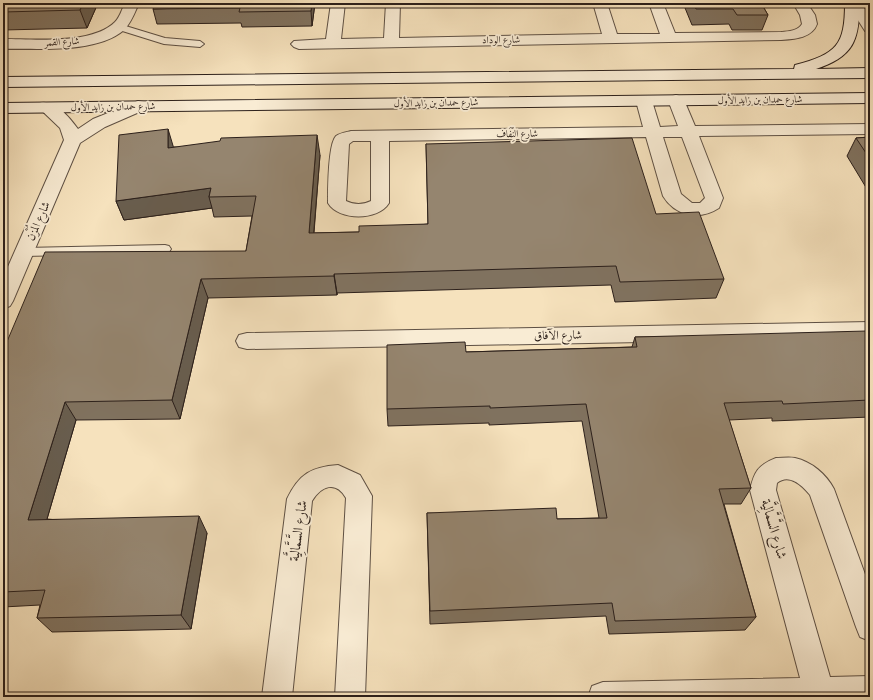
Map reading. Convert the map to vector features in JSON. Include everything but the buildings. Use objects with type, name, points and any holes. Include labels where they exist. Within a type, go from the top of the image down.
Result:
[{"type":"street","name":"شارع القمر","points":[[3,44],[63,42],[91,40],[102,37],[119,27],[124,21],[132,3]]},
{"type":"street","points":[[333,43],[338,3]]},
{"type":"street","points":[[391,42],[393,3]]},
{"type":"street","points":[[600,3],[611,39]]},
{"type":"street","points":[[656,3],[669,38]]},
{"type":"street","name":"شارع الوداد","points":[[299,44],[796,35],[805,31],[809,26],[810,20],[800,3]]},
{"type":"street","points":[[853,3],[870,28]]},
{"type":"street","points":[[777,74],[827,60],[840,51],[848,42],[851,30],[853,3]]},
{"type":"street","points":[[3,82],[870,73]]},
{"type":"street","name":"شارع حمدان بن زايد الأول","points":[[3,108],[870,98]]},
{"type":"street","points":[[644,101],[672,196],[677,203],[685,208],[696,210],[706,209],[712,204],[714,198],[676,100]]},
{"type":"street","points":[[46,107],[66,124],[70,129],[73,140],[99,123],[138,106]]},
{"type":"street","name":"شارع النِّفَاف","points":[[380,136],[870,129]]},
{"type":"street","name":"شارع المُزْن","points":[[3,301],[73,140]]},
{"type":"street","name":"شارع الآفاق","points":[[246,341],[870,330]]},
{"type":"street","name":"شارع السَّمَّالِيَّة","points":[[819,692],[763,490],[765,478],[776,469],[795,469],[811,477],[821,489],[870,627]]},
{"type":"street","name":"شارع السَّمَّالِيَّة","points":[[277,697],[300,499],[308,486],[322,477],[338,476],[351,483],[359,496],[350,697]]},
{"type":"street","points":[[603,697],[870,691]]},
{"type":"lane","points":[[119,27],[164,41],[200,44]]},
{"type":"lane","points":[[24,252],[166,249]]}]
